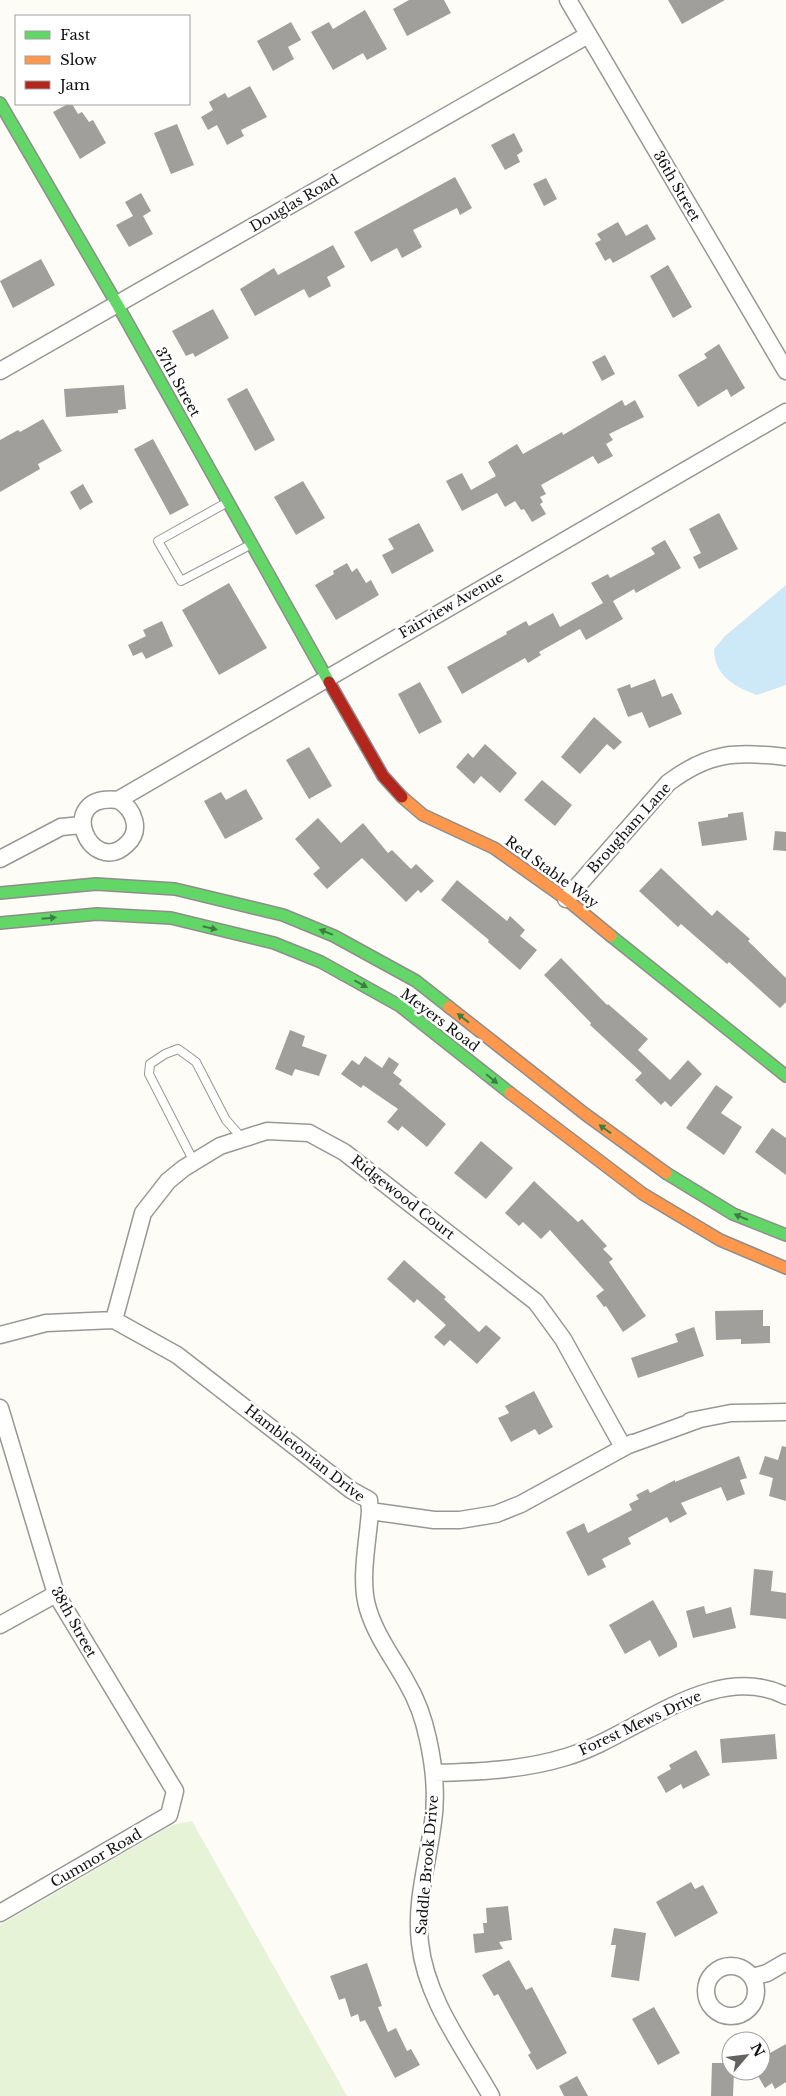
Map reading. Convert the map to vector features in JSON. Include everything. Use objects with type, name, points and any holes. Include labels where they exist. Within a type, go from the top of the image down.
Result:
[{"type":"street","name":"36th Street","points":[[568,0],[786,371]]},
{"type":"street","name":"Douglas Road","points":[[0,371],[588,35]]},
{"type":"street","name":"37th Street","points":[[0,103],[118,304],[326,678]]},
{"type":"street","name":"Fairview Avenue","points":[[82,826],[83,818],[90,805],[105,798],[118,800],[786,412]]},
{"type":"street","name":"Red Stable Way","points":[[326,678],[371,758],[383,776],[403,798],[424,815],[494,848],[566,899],[786,1076]]},
{"type":"street","name":"Brougham Lane","points":[[566,899],[668,783],[686,770],[706,760],[745,753],[786,757]]},
{"type":"street","points":[[0,859],[61,827],[82,826],[84,835],[95,848],[108,852],[122,848],[134,834],[135,820],[128,807],[118,800]]},
{"type":"street","name":"Meyers Road","points":[[0,893],[96,884],[175,889],[283,914],[334,936],[416,981],[585,1114],[659,1169],[734,1214],[786,1235]]},
{"type":"street","name":"Meyers Road","points":[[0,923],[97,914],[171,918],[274,943],[321,962],[400,1006],[567,1138],[643,1194],[720,1240],[786,1268]]},
{"type":"street","name":"Ridgewood Court","points":[[114,1320],[143,1213],[168,1181],[220,1146],[242,1138],[267,1131],[309,1133],[335,1146],[523,1290],[536,1302],[555,1326],[622,1447]]},
{"type":"street","points":[[0,1335],[46,1323],[114,1320]]},
{"type":"street","name":"Hambletonian Drive","points":[[114,1320],[192,1365],[351,1490],[369,1500],[370,1511],[434,1520],[460,1520],[496,1514],[521,1504],[592,1466],[622,1447]]},
{"type":"street","name":"38th Street","points":[[0,1408],[56,1594],[175,1791]]},
{"type":"street","points":[[622,1447],[700,1419],[731,1414],[786,1412]]},
{"type":"street","name":"Saddle Brook Drive","points":[[370,1511],[364,1584],[368,1609],[375,1628],[418,1704],[428,1738],[434,1774],[434,1821],[421,1900],[419,1926],[421,1951],[431,1988],[491,2096]]},
{"type":"street","points":[[0,1625],[56,1594]]},
{"type":"street","name":"Forest Mews Drive","points":[[434,1774],[524,1767],[566,1757],[612,1738],[688,1698],[711,1690],[747,1687],[775,1690],[786,1696]]},
{"type":"street","name":"Cumnor Road","points":[[0,1913],[169,1815],[175,1791]]},
{"type":"street","points":[[753,1977],[767,1973],[786,1962]]},
{"type":"lane","points":[[228,502],[158,541],[181,581],[252,544]]},
{"type":"lane","points":[[194,1162],[149,1074],[150,1064],[165,1054],[178,1049],[196,1062],[226,1120],[242,1138]]},
{"type":"green space","points":[[192,1821],[347,2096],[0,2096],[0,1925],[172,1825]]},
{"type":"water","points":[[786,585],[786,685],[757,695],[733,684],[727,679],[717,666],[714,649],[725,636]]},
{"type":"building","points":[[409,0],[444,0],[451,13],[407,36],[393,9]]},
{"type":"building","points":[[668,0],[725,0],[682,24]]},
{"type":"building","points":[[365,10],[387,49],[367,60],[363,53],[333,70],[311,32],[329,22],[333,29]]},
{"type":"building","points":[[291,22],[301,40],[288,47],[294,59],[273,71],[257,41]]},
{"type":"building","points":[[250,86],[267,117],[241,130],[244,136],[227,145],[217,125],[208,130],[201,117],[213,110],[209,102],[225,93],[228,98]]},
{"type":"building","points":[[66,105],[73,105],[78,114],[82,112],[89,122],[93,120],[106,143],[80,159],[53,112]]},
{"type":"building","points":[[177,124],[194,165],[171,174],[154,133]]},
{"type":"building","points":[[514,133],[523,151],[517,155],[520,162],[505,170],[491,145]]},
{"type":"building","points":[[455,177],[472,208],[460,215],[457,208],[413,230],[422,247],[402,258],[397,248],[371,262],[354,232]]},
{"type":"building","points":[[546,178],[557,199],[544,206],[533,184]]},
{"type":"building","points":[[141,193],[151,211],[143,216],[153,234],[129,247],[116,225],[133,216],[125,202]]},
{"type":"building","points":[[618,222],[626,236],[647,224],[656,239],[613,263],[610,258],[605,261],[595,243],[601,240],[597,234]]},
{"type":"building","points":[[333,245],[345,267],[327,277],[331,286],[309,298],[304,289],[255,316],[240,289],[274,268],[278,275]]},
{"type":"building","points":[[41,259],[55,285],[13,308],[0,281]]},
{"type":"building","points":[[668,265],[692,307],[673,318],[650,276]]},
{"type":"building","points":[[213,309],[229,338],[195,357],[193,353],[186,356],[172,331]]},
{"type":"building","points":[[719,344],[745,388],[731,397],[727,389],[698,407],[678,375],[707,358],[704,354]]},
{"type":"building","points":[[605,355],[615,374],[602,381],[592,362]]},
{"type":"building","points":[[124,385],[126,409],[118,410],[118,413],[66,417],[64,389]]},
{"type":"building","points":[[247,388],[275,440],[255,451],[227,399]]},
{"type":"building","points":[[622,400],[625,406],[635,400],[644,417],[609,434],[613,440],[606,444],[613,456],[598,464],[593,456],[541,485],[546,494],[540,497],[543,502],[540,504],[546,514],[532,522],[524,509],[521,510],[515,501],[505,507],[497,493],[462,511],[446,481],[462,473],[471,490],[496,476],[488,462],[517,444],[523,454],[562,432],[563,435]]},
{"type":"building","points":[[43,419],[62,451],[38,464],[40,469],[0,492],[0,440],[18,430],[20,432]]},
{"type":"building","points":[[153,439],[189,505],[170,515],[134,449]]},
{"type":"building","points":[[303,481],[325,518],[296,535],[274,497]]},
{"type":"building","points":[[83,484],[93,502],[80,510],[70,492]]},
{"type":"building","points":[[719,513],[738,549],[699,569],[693,557],[701,553],[689,529]]},
{"type":"building","points":[[419,523],[434,551],[392,574],[382,555],[394,549],[388,539]]},
{"type":"building","points":[[665,540],[681,568],[636,593],[634,589],[613,601],[623,619],[586,640],[580,629],[539,652],[541,655],[528,663],[525,658],[462,694],[447,667],[507,634],[506,632],[526,621],[529,626],[553,613],[560,627],[603,603],[591,583],[608,574],[610,578],[655,554],[651,548]]},
{"type":"building","points":[[347,563],[352,572],[357,568],[366,583],[371,580],[379,595],[336,620],[315,585],[334,574],[333,571]]},
{"type":"building","points":[[229,583],[267,648],[219,675],[182,610]]},
{"type":"building","points":[[162,621],[173,646],[146,659],[142,652],[133,656],[128,645],[146,636],[143,630]]},
{"type":"building","points":[[655,679],[662,697],[672,693],[682,714],[649,728],[642,712],[628,717],[617,689],[630,684],[631,688]]},
{"type":"building","points":[[420,682],[442,722],[419,734],[398,694]]},
{"type":"building","points":[[594,717],[622,742],[614,750],[607,744],[580,774],[561,757]]},
{"type":"building","points":[[485,744],[517,773],[500,793],[481,776],[474,784],[456,767],[468,753],[473,758]]},
{"type":"building","points":[[309,747],[332,786],[309,799],[286,760]]},
{"type":"building","points":[[542,780],[572,805],[555,826],[524,800]]},
{"type":"building","points":[[246,789],[263,819],[225,839],[204,801],[221,792],[226,800]]},
{"type":"building","points":[[743,812],[747,840],[702,846],[698,822],[728,817],[728,814]]},
{"type":"building","points":[[318,818],[341,843],[363,823],[388,853],[392,850],[411,869],[416,864],[434,881],[421,893],[418,890],[406,902],[362,858],[327,889],[313,874],[320,868],[295,839]]},
{"type":"building","points":[[775,831],[786,832],[786,851],[773,850]]},
{"type":"building","points":[[661,868],[712,916],[717,910],[750,939],[748,941],[786,978],[786,1002],[780,1008],[729,962],[727,964],[681,924],[678,927],[639,891]]},
{"type":"building","points":[[457,880],[507,921],[510,916],[525,930],[520,936],[537,950],[520,970],[488,942],[489,940],[441,900]]},
{"type":"building","points":[[561,958],[607,1005],[648,1039],[638,1050],[670,1080],[688,1060],[702,1074],[671,1107],[665,1101],[661,1105],[635,1080],[642,1073],[590,1025],[591,1023],[544,975]]},
{"type":"building","points":[[290,1030],[305,1036],[302,1046],[327,1055],[319,1076],[295,1069],[292,1076],[275,1069]]},
{"type":"building","points":[[365,1056],[382,1068],[389,1057],[399,1064],[393,1073],[402,1080],[399,1084],[446,1124],[427,1147],[402,1126],[398,1131],[387,1122],[398,1109],[363,1085],[361,1088],[341,1074],[352,1060],[359,1065]]},
{"type":"building","points":[[716,1085],[733,1097],[721,1113],[742,1127],[724,1155],[686,1128]]},
{"type":"building","points":[[772,1128],[786,1138],[786,1175],[755,1152]]},
{"type":"building","points":[[481,1141],[513,1168],[486,1199],[454,1173]]},
{"type":"building","points":[[534,1181],[578,1222],[582,1219],[607,1246],[603,1249],[613,1259],[609,1262],[646,1316],[623,1332],[606,1306],[604,1307],[596,1296],[604,1290],[550,1230],[541,1239],[523,1222],[519,1226],[505,1213]]},
{"type":"building","points":[[404,1260],[446,1297],[444,1299],[479,1332],[486,1325],[501,1338],[477,1364],[450,1340],[444,1346],[434,1337],[446,1325],[417,1299],[414,1303],[387,1279]]},
{"type":"building","points":[[763,1310],[763,1326],[770,1326],[770,1343],[741,1344],[741,1339],[716,1340],[715,1311]]},
{"type":"building","points":[[694,1327],[704,1356],[638,1378],[631,1358],[678,1342],[675,1334]]},
{"type":"building","points":[[534,1391],[553,1427],[539,1435],[535,1429],[511,1442],[498,1418],[509,1413],[505,1406]]},
{"type":"building","points":[[782,1446],[786,1447],[786,1501],[769,1496],[773,1478],[759,1474],[765,1456],[778,1460]]},
{"type":"building","points":[[739,1456],[747,1478],[740,1480],[745,1494],[727,1501],[721,1487],[681,1503],[687,1514],[670,1523],[667,1517],[628,1538],[631,1544],[602,1559],[606,1567],[588,1576],[566,1532],[584,1523],[588,1533],[632,1510],[629,1504],[639,1499],[636,1495],[648,1489],[650,1493],[675,1480],[675,1482]]},
{"type":"building","points":[[754,1569],[773,1571],[771,1591],[786,1593],[786,1619],[750,1615]]},
{"type":"building","points":[[653,1600],[677,1643],[677,1647],[659,1657],[650,1640],[625,1654],[609,1625]]},
{"type":"building","points":[[704,1606],[706,1614],[731,1607],[736,1628],[693,1638],[686,1611]]},
{"type":"building","points":[[775,1734],[777,1759],[722,1763],[720,1739]]},
{"type":"building","points":[[696,1750],[710,1775],[683,1789],[681,1784],[666,1793],[657,1777],[671,1769],[669,1765]]},
{"type":"building","points":[[691,1882],[695,1889],[703,1885],[718,1913],[675,1937],[656,1902]]},
{"type":"building","points":[[508,1906],[512,1940],[499,1942],[503,1949],[475,1953],[473,1934],[484,1933],[483,1923],[487,1923],[486,1908]]},
{"type":"building","points":[[614,1928],[646,1933],[639,1981],[611,1977],[616,1945],[611,1945]]},
{"type":"building","points":[[509,1960],[526,1990],[532,1987],[567,2053],[537,2070],[528,2055],[531,2053],[498,1994],[494,1996],[482,1975]]},
{"type":"building","points":[[367,1963],[382,2006],[378,2007],[388,2032],[396,2028],[407,2051],[411,2049],[420,2065],[395,2078],[365,2020],[360,2022],[358,2014],[351,2017],[345,1998],[339,2000],[330,1976]]},
{"type":"building","points":[[654,2007],[680,2053],[658,2065],[632,2019]]},
{"type":"building","points":[[786,2044],[786,2082],[775,2089],[772,2083],[765,2088],[761,2081],[771,2081],[771,2052]]},
{"type":"building","points":[[712,2063],[721,2063],[721,2081],[734,2081],[733,2096],[711,2096]]},
{"type":"building","points":[[577,2076],[588,2096],[564,2096],[559,2086]]},
{"type":"traffic: fast","points":[[0,103],[117,304],[329,682]]},
{"type":"traffic: fast","points":[[0,893],[96,884],[175,889],[283,915],[334,936],[416,981],[449,1007]]},
{"type":"traffic: fast","points":[[0,923],[97,914],[171,918],[274,943],[321,962],[400,1006],[510,1093]]},
{"type":"traffic: fast","points":[[611,936],[786,1076]]},
{"type":"traffic: fast","points":[[666,1173],[733,1214],[786,1235]]},
{"type":"traffic: slow","points":[[402,797],[423,815],[494,848],[566,899],[611,936]]},
{"type":"traffic: slow","points":[[449,1007],[585,1114],[666,1173]]},
{"type":"traffic: slow","points":[[510,1093],[643,1194],[720,1240],[786,1268]]},
{"type":"traffic: jam","points":[[329,682],[383,776],[402,797]]}]
